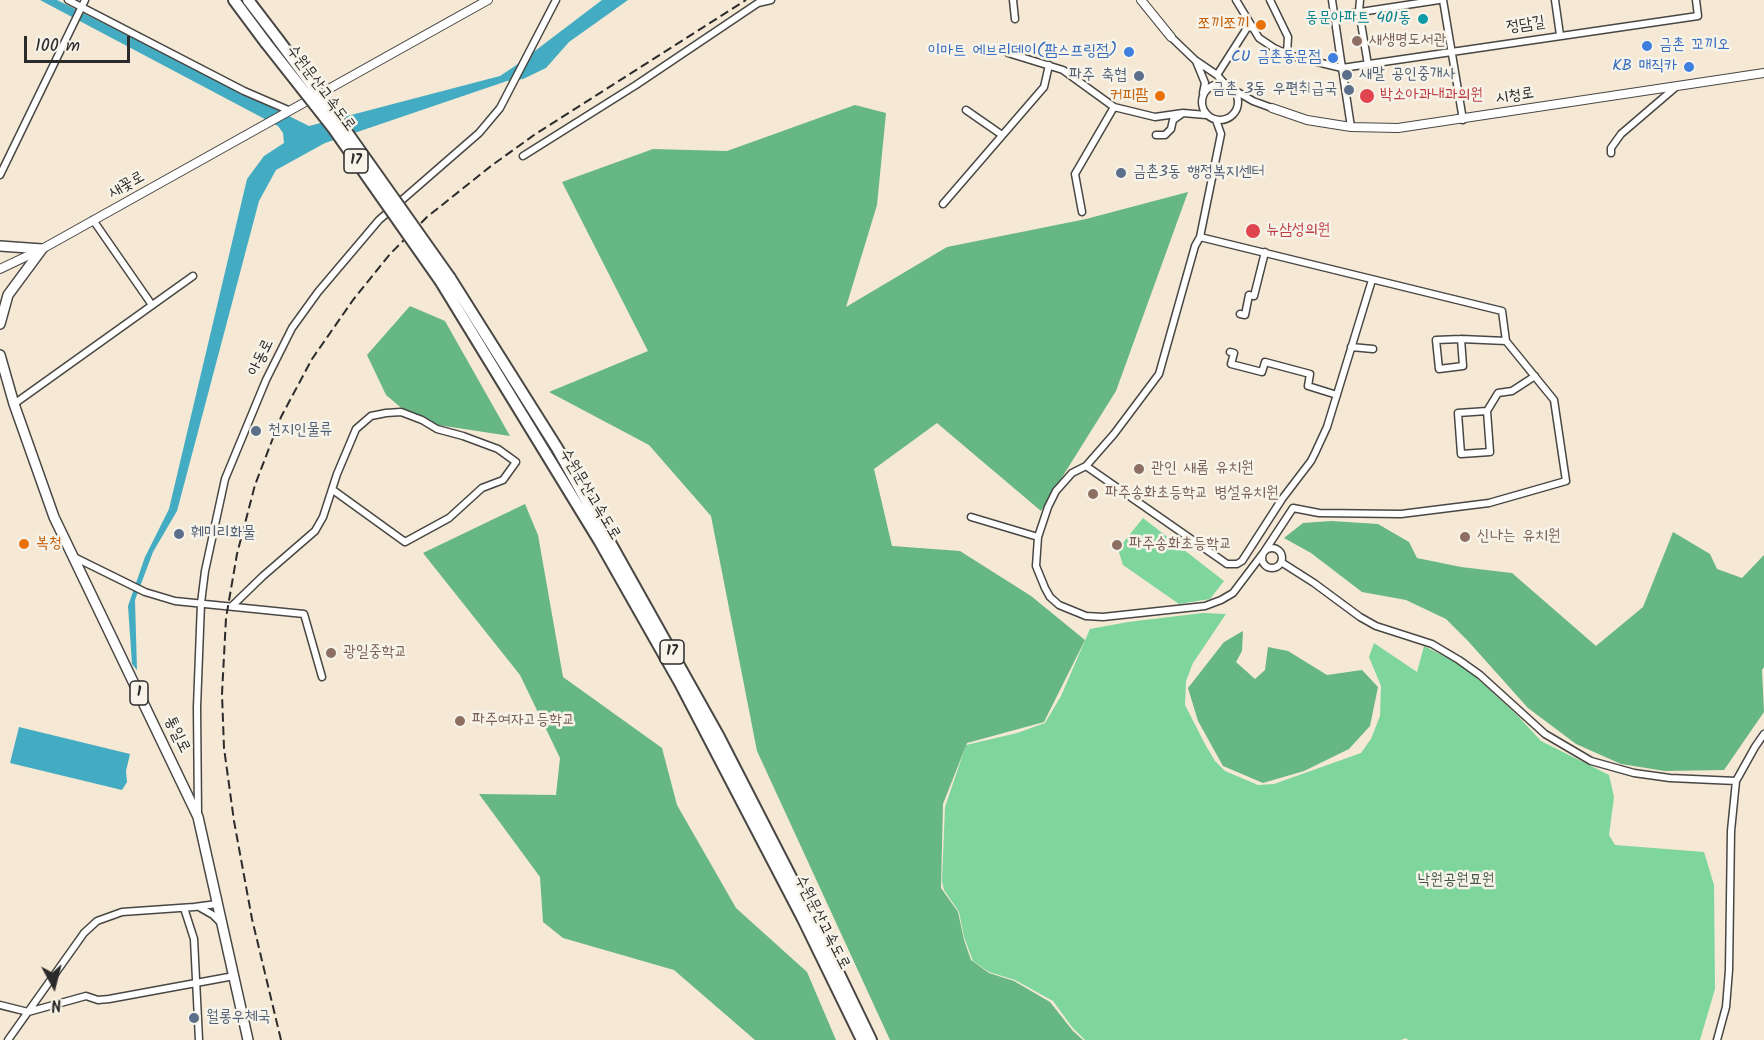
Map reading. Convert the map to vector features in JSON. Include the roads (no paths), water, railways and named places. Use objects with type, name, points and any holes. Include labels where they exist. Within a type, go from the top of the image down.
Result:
[{"type":"highway","name":"수원문산고속도로","points":[[234,0],[272,40]]},
{"type":"highway","name":"수원문산고속도로","points":[[248,0],[272,40],[333,128],[445,280],[557,448],[719,736],[871,1040]]},
{"type":"highway","name":"수원문산고속도로","points":[[445,280],[573,495],[680,683],[803,919],[862,1040]]},
{"type":"main road","points":[[0,246],[42,249]]},
{"type":"main road","points":[[0,324],[8,295],[42,249]]},
{"type":"main road","name":"통일로","points":[[0,355],[14,404],[54,517],[198,817],[248,1040]]},
{"type":"street","points":[[68,0],[287,111],[488,0]]},
{"type":"street","points":[[0,175],[85,0]]},
{"type":"street","name":"아동로","points":[[198,817],[197,707],[201,603],[205,571],[225,479],[262,389],[292,328],[318,292],[379,220],[479,132],[500,108],[556,0]]},
{"type":"street","points":[[523,156],[636,85],[758,3],[771,0]]},
{"type":"street","points":[[1013,0],[1015,19]]},
{"type":"street","points":[[1008,54],[1063,70],[1114,107],[1155,117],[1183,113],[1226,120],[1234,115],[1238,106],[1237,96],[1217,75],[1195,60],[1172,38],[1141,0]]},
{"type":"street","name":"정담길","points":[[1236,0],[1259,38],[1287,54],[1315,63],[1342,68],[1698,16],[1696,0]]},
{"type":"street","points":[[1270,0],[1288,37],[1287,54]]},
{"type":"street","points":[[1332,0],[1351,127]]},
{"type":"street","points":[[1360,0],[1359,11],[1368,65]]},
{"type":"street","points":[[1334,16],[1441,0],[1453,52],[1463,120]]},
{"type":"street","points":[[1555,0],[1560,35]]},
{"type":"street","points":[[1217,75],[1247,28],[1252,27]]},
{"type":"street","points":[[1195,60],[1205,84],[1202,97],[1203,110],[1206,115]]},
{"type":"street","points":[[942,204],[1044,87],[1049,65]]},
{"type":"street","name":"시청로","points":[[1272,108],[1307,120],[1351,127],[1398,128],[1764,73]]},
{"type":"street","points":[[1202,97],[1209,88],[1221,84],[1272,108]]},
{"type":"street","points":[[1611,153],[1611,148],[1621,134],[1678,86]]},
{"type":"street","points":[[1238,106],[1253,100]]},
{"type":"street","points":[[1082,212],[1075,174],[1114,107]]},
{"type":"street","points":[[966,110],[1002,135]]},
{"type":"street","name":"새꽃로","points":[[0,269],[42,249],[287,111]]},
{"type":"street","points":[[1156,135],[1165,135],[1171,129],[1173,120],[1183,113]]},
{"type":"street","points":[[1216,120],[1221,134]]},
{"type":"street","points":[[1226,120],[1221,134],[1200,237],[1195,246],[1159,374],[1114,434],[1086,466],[1072,473],[1056,491],[1038,537],[1036,566],[1050,597],[1067,609],[1086,616],[1103,617],[1205,606],[1233,592],[1264,552],[1293,508]]},
{"type":"street","points":[[93,220],[152,305]]},
{"type":"street","points":[[1200,237],[1502,311],[1506,341],[1554,400],[1566,481],[1489,503],[1401,514],[1319,513],[1293,508],[1282,499]]},
{"type":"street","points":[[1240,314],[1245,315],[1249,296],[1254,296],[1265,252]]},
{"type":"street","points":[[14,404],[193,276]]},
{"type":"street","points":[[1086,466],[1207,551],[1231,565],[1237,564],[1246,556],[1282,499],[1311,461],[1327,427],[1372,280]]},
{"type":"street","points":[[1461,339],[1463,366],[1439,369],[1436,340],[1461,339],[1506,341]]},
{"type":"street","points":[[1351,347],[1373,349]]},
{"type":"street","points":[[1230,352],[1234,353],[1231,364],[1262,372],[1265,362],[1310,374],[1308,386],[1337,395]]},
{"type":"street","points":[[1487,411],[1458,413],[1461,454],[1490,452],[1487,411],[1498,393],[1512,391],[1535,376]]},
{"type":"street","points":[[232,606],[315,531],[323,517],[337,474],[357,429],[371,416],[401,412],[437,429],[498,449],[516,462],[503,480],[482,488],[449,518],[405,542],[333,490]]},
{"type":"street","points":[[971,517],[1038,537]]},
{"type":"street","points":[[1270,548],[1277,549],[1281,555],[1281,562],[1273,568],[1267,566],[1262,561],[1264,552],[1270,548]]},
{"type":"street","points":[[74,557],[145,592],[175,601],[304,614],[322,677]]},
{"type":"street","points":[[1281,562],[1376,626],[1432,644],[1459,660],[1480,675],[1545,734],[1591,761],[1634,773],[1670,778],[1736,781]]},
{"type":"street","points":[[1717,1040],[1726,1007],[1729,970],[1731,831],[1736,781],[1764,734]]},
{"type":"street","points":[[8,1040],[84,933],[97,921],[122,912],[217,904]]},
{"type":"street","points":[[199,907],[213,915],[222,924]]},
{"type":"street","points":[[184,908],[194,939],[200,1040]]},
{"type":"street","points":[[0,1005],[28,1012],[86,996],[98,1000],[109,999],[234,976]]},
{"type":"water","points":[[40,0],[57,0],[309,126],[500,76],[602,0],[628,0],[569,42],[546,68],[523,79],[507,81],[325,143],[276,170],[259,201],[177,511],[153,552],[135,600],[137,670],[132,664],[128,606],[145,557],[169,509],[247,179],[264,156],[284,143],[283,133],[278,126]]},
{"type":"water","points":[[19,727],[130,754],[126,771],[127,782],[122,790],[10,763]]},
{"type":"railway","points":[[281,1040],[252,919],[234,821],[224,748],[222,694],[226,618],[237,554],[255,485],[281,417],[312,359],[353,300],[390,254],[427,217],[534,135],[746,0]]},
{"type":"place","name":"동문아파트 401동","points":[[1423,19]]},
{"type":"place","name":"쪼끼쪼끼","points":[[1261,25]]},
{"type":"place","name":"새생명도서관","points":[[1357,41]]},
{"type":"place","name":"금촌 꼬끼오","points":[[1647,46]]},
{"type":"place","name":"이마트 에브리데이(팜스프링점)","points":[[1129,52]]},
{"type":"place","name":"CU 금촌동문점","points":[[1333,58]]},
{"type":"place","name":"KB 매직카","points":[[1689,67]]},
{"type":"place","name":"새말 공인중개사","points":[[1347,75]]},
{"type":"place","name":"파주 축협","points":[[1139,76]]},
{"type":"place","name":"금촌 3동 우편취급국","points":[[1349,90]]},
{"type":"place","name":"커피팜","points":[[1160,96]]},
{"type":"place","name":"박소아과내과의원","points":[[1367,96]]},
{"type":"place","name":"금촌3동 행정복지센터","points":[[1121,173]]},
{"type":"place","name":"뉴삼성의원","points":[[1253,231]]},
{"type":"place","name":"천지인물류","points":[[256,431]]},
{"type":"place","name":"관인 새롬 유치원","points":[[1139,469]]},
{"type":"place","name":"파주송화초등학교 병설유치원","points":[[1093,494]]},
{"type":"place","name":"훼미리화물","points":[[179,534]]},
{"type":"place","name":"신나는 유치원","points":[[1465,537]]},
{"type":"place","name":"복청","points":[[24,544]]},
{"type":"place","name":"파주송화초등학교","points":[[1117,545]]},
{"type":"place","name":"광일중학교","points":[[331,653]]},
{"type":"place","name":"파주여자고등학교","points":[[460,721]]},
{"type":"place","name":"월롱우체국","points":[[194,1018]]},
{"type":"park label","name":"낙원공원묘원","points":[[1456,881]]}]
